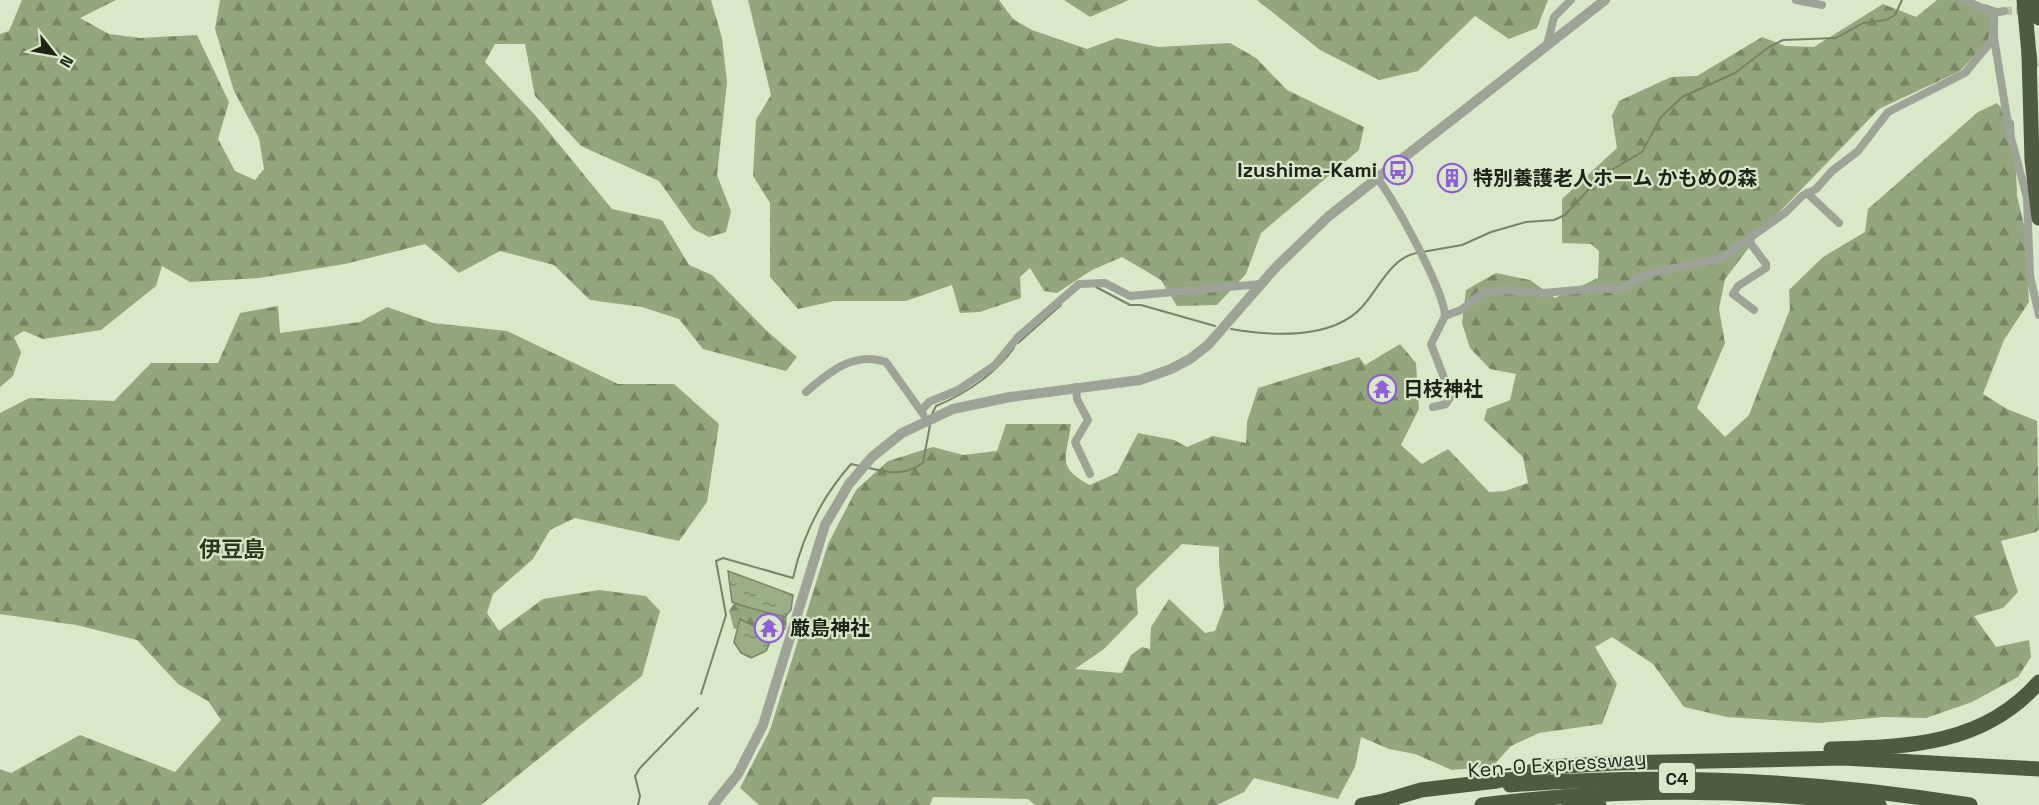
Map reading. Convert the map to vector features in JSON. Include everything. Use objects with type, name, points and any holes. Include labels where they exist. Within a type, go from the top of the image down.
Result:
[{"type":"highway","points":[[2024,0],[2039,139]]},
{"type":"highway","points":[[2037,0],[2039,18]]},
{"type":"highway","points":[[2029,55],[2032,160],[2039,218]]},
{"type":"highway","points":[[1616,763],[1725,752],[1837,749],[1935,741],[1985,726],[2019,702],[2039,682]]},
{"type":"highway","points":[[1384,801],[1421,790],[1497,781],[1548,767],[1616,763],[1843,758],[1989,764],[2039,769]]},
{"type":"highway","name":"Ken-O Expressway","points":[[1362,805],[1497,786],[1607,778],[1666,778],[1835,786],[1970,805]]},
{"type":"highway","name":"Ken-O Expressway","points":[[1482,805],[1606,793],[1664,791],[1771,795],[1879,805]]},
{"type":"highway","points":[[1506,802],[1522,805]]},
{"type":"highway","points":[[1543,805],[1599,805]]},
{"type":"street","points":[[1547,45],[1554,17],[1571,0]]},
{"type":"street","points":[[717,804],[738,774],[759,733],[825,525],[863,467],[902,433],[927,416],[981,402],[1076,387],[1140,380],[1181,364],[1208,345],[1261,284],[1321,222],[1605,0]]},
{"type":"street","points":[[1796,0],[1822,5]]},
{"type":"street","points":[[1964,0],[1994,13],[2004,11]]},
{"type":"street","points":[[1994,13],[1994,38],[2009,130],[2026,198],[2030,276],[2039,315]]},
{"type":"street","points":[[1433,407],[1446,404],[1450,396],[1431,344],[1445,316],[1461,310],[1484,292],[1503,290],[1543,293],[1599,288],[1621,290],[1655,272],[1713,263],[1816,189],[1832,171],[1858,151],[1888,112],[1965,73],[1994,38]]},
{"type":"street","points":[[1377,178],[1395,205],[1416,246],[1443,303],[1445,316]]},
{"type":"street","points":[[1807,194],[1839,223]]},
{"type":"street","points":[[1750,237],[1751,244],[1766,264],[1766,268],[1738,286],[1733,294],[1754,310]]},
{"type":"street","points":[[927,416],[929,402],[958,390],[995,365],[1018,337],[1079,284],[1104,283],[1130,296],[1261,284]]},
{"type":"street","points":[[806,392],[833,370],[851,361],[878,359],[886,362],[927,416]]},
{"type":"street","points":[[1076,387],[1077,399],[1088,420],[1075,442],[1090,474]]},
{"type":"green space","points":[[22,0],[116,0],[80,18],[109,34],[140,38],[197,35],[229,102],[218,139],[235,171],[255,180],[264,169],[259,138],[234,91],[215,29],[220,0],[711,0],[722,38],[727,82],[717,175],[731,211],[726,232],[709,237],[693,229],[659,181],[581,146],[535,96],[525,44],[495,44],[485,62],[535,115],[612,209],[662,220],[689,265],[712,275],[767,331],[797,357],[786,371],[703,349],[679,319],[642,307],[590,300],[554,265],[500,251],[459,273],[425,244],[345,264],[259,278],[190,282],[162,266],[156,286],[101,330],[43,339],[24,331],[14,337],[21,352],[13,376],[0,387],[0,34],[9,31]]},
{"type":"green space","points":[[748,0],[999,0],[1013,19],[1032,30],[1087,49],[1117,38],[1158,47],[1230,43],[1256,58],[1287,90],[1364,127],[1359,150],[1261,233],[1246,274],[1217,305],[1177,306],[1161,280],[1122,257],[1092,270],[1057,293],[1044,291],[1030,268],[1020,277],[1021,298],[980,312],[960,313],[952,285],[906,301],[834,301],[798,309],[770,277],[770,203],[753,176],[756,120],[771,95]]},
{"type":"green space","points":[[1064,0],[1129,0],[1090,17]]},
{"type":"green space","points":[[1257,0],[1548,0],[1537,28],[1509,39],[1475,16],[1418,71],[1379,80],[1320,50]]},
{"type":"green space","points":[[1937,0],[1971,0],[1997,8],[1988,41],[1960,71],[1879,109],[1763,229],[1725,279],[1719,309],[1725,343],[1697,408],[1725,437],[1749,415],[1790,309],[1789,290],[1823,257],[1865,232],[1868,209],[1978,112],[1997,103],[2014,122],[2017,196],[2025,229],[2029,302],[2004,340],[1983,394],[2007,409],[2037,421],[2039,529],[2036,532],[2001,541],[2018,592],[2003,608],[1974,616],[1996,647],[2029,640],[2031,657],[2018,677],[1972,702],[1926,718],[1883,717],[1819,723],[1727,717],[1684,707],[1653,664],[1612,637],[1595,647],[1617,684],[1602,724],[1539,733],[1511,746],[1493,766],[1452,770],[1415,754],[1389,749],[1361,737],[1355,767],[1338,799],[1254,778],[1244,792],[1217,805],[1035,805],[1028,799],[933,797],[930,805],[759,805],[740,788],[770,730],[828,544],[856,490],[888,461],[933,447],[963,455],[997,451],[1006,424],[1071,424],[1066,460],[1072,473],[1090,485],[1117,473],[1138,433],[1174,440],[1187,447],[1213,436],[1246,443],[1247,422],[1258,388],[1359,357],[1365,365],[1400,344],[1416,363],[1419,409],[1401,445],[1422,464],[1448,449],[1489,492],[1505,491],[1528,483],[1523,457],[1484,420],[1487,409],[1510,400],[1516,374],[1490,369],[1470,348],[1462,323],[1466,290],[1496,273],[1530,280],[1555,298],[1598,278],[1599,251],[1591,244],[1562,243],[1562,199],[1617,148],[1612,116],[1619,101],[1671,77],[1697,76],[1762,37],[1785,46],[1814,47],[1883,4],[1916,17]],"holes":[[[1182,544],[1219,547],[1224,607],[1215,631],[1205,633],[1169,599],[1151,627],[1150,649],[1142,647],[1131,655],[1122,673],[1075,669],[1104,649],[1138,614],[1136,589]]]},
{"type":"green space","points":[[278,306],[280,333],[360,322],[387,307],[433,323],[507,331],[618,384],[674,384],[719,424],[707,502],[679,541],[575,518],[550,530],[533,559],[493,594],[487,613],[499,631],[543,599],[599,590],[646,596],[660,611],[642,676],[481,805],[0,805],[0,769],[11,773],[80,735],[175,772],[221,720],[208,701],[178,684],[137,640],[76,625],[0,614],[0,413],[29,398],[114,401],[151,363],[218,363],[240,313]]},
{"type":"green space","points":[[737,599],[783,613],[787,617],[786,629],[770,641],[742,628],[734,629],[729,611]]},
{"type":"water","points":[[728,571],[793,595],[791,610],[785,617],[732,602]]},
{"type":"water","points":[[740,619],[773,636],[766,651],[751,658],[741,653],[734,642]]},
{"type":"waterway","points":[[1422,252],[1462,245],[1491,232],[1526,222],[1554,220],[1565,215],[1601,176],[1642,152],[1661,117],[1682,97],[1735,73],[1769,47],[1783,40],[1836,38],[1863,23],[1886,20],[1895,15],[1902,0]]},
{"type":"waterway","points":[[1231,329],[1282,334],[1318,330],[1334,325],[1349,318],[1362,307],[1392,267],[1417,253]]},
{"type":"waterway","points":[[1096,287],[1130,305],[1141,305],[1215,326]]},
{"type":"waterway","points":[[1018,343],[1061,305]]},
{"type":"waterway","points":[[932,414],[936,406],[969,389],[989,374],[1014,348]]},
{"type":"waterway","points":[[869,468],[903,472],[923,463],[930,425]]},
{"type":"waterway","points":[[701,694],[726,615],[716,561],[723,558],[793,578],[802,546],[822,503],[851,464],[860,466]]},
{"type":"waterway","points":[[638,805],[640,796],[635,776],[698,708]]},
{"type":"tunnel","points":[[2004,11],[2027,10]]},
{"type":"place","name":"Izushima-Kami","points":[[1398,170]]},
{"type":"place","name":"特別養護老人ホーム かもめの森","points":[[1452,178]]},
{"type":"place","name":"日枝神社","points":[[1382,389]]},
{"type":"place","name":"厳島神社","points":[[769,628]]},
{"type":"district","name":"伊豆島","points":[[232,549]]}]
